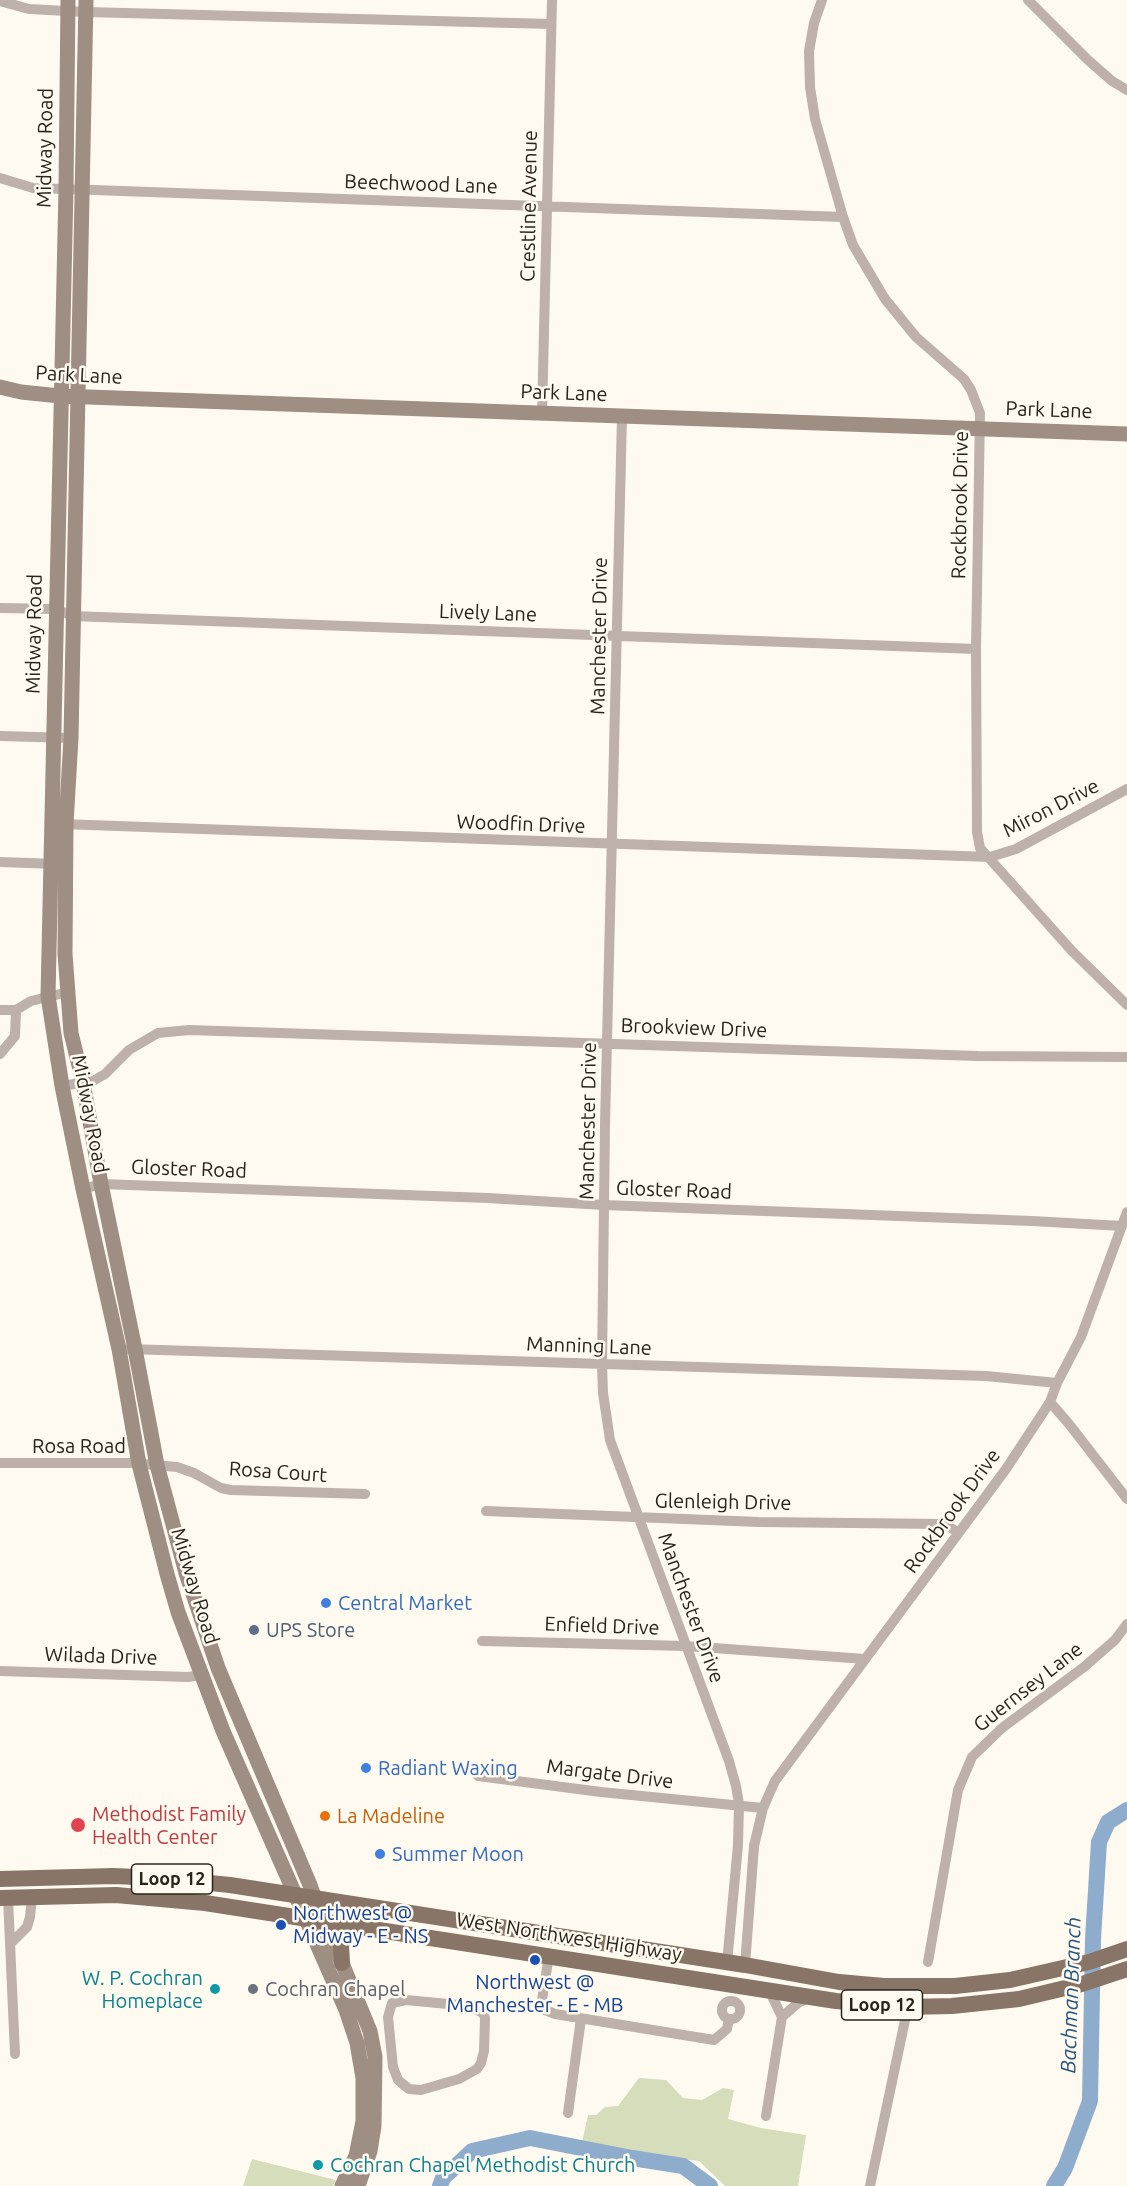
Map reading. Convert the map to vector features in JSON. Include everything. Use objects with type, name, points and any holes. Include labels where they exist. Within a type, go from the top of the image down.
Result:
[{"type":"main road","name":"Midway Road","points":[[68,5],[53,737],[71,1033],[157,1465],[186,1573],[218,1668],[315,1899],[327,1933],[367,2021],[374,2126],[370,2151],[358,2186]]},
{"type":"main road","name":"Midway Road","points":[[59,824],[71,738],[86,6]]},
{"type":"main road","name":"Park Lane","points":[[0,387],[21,393],[60,396],[1127,434]]},
{"type":"main road","name":"Midway Road","points":[[59,864],[48,996],[62,1086],[83,1189],[119,1349],[140,1464],[167,1574],[201,1675],[240,1769],[368,2058],[362,2133],[356,2156],[342,2186]]},
{"type":"main road","points":[[201,1675],[218,1668]]},
{"type":"main road","points":[[240,1769],[257,1762]]},
{"type":"main road","points":[[55,1896],[70,1890],[108,1885],[113,1876]]},
{"type":"main road","name":"West Northwest Highway","points":[[4,1879],[113,1876],[201,1882],[746,1965],[839,1982],[912,1987],[976,1985],[1048,1973],[1127,1949]]},
{"type":"main road","points":[[4,1879],[4,1898]]},
{"type":"main road","name":"West Northwest Highway","points":[[4,1898],[116,1895],[159,1897],[306,1917],[549,1956],[732,1993],[769,1990],[810,1997],[908,2007],[977,2005],[1031,1996],[1119,1972]]},
{"type":"main road","points":[[342,1963],[341,1945],[344,1938],[350,1931],[364,1926]]},
{"type":"main road","points":[[727,1963],[732,1993]]},
{"type":"main road","points":[[732,1993],[746,1965]]},
{"type":"street","name":"Crestline Avenue","points":[[542,414],[552,0]]},
{"type":"street","name":"Rockbrook Drive","points":[[822,0],[814,23],[809,51],[810,87],[815,120],[853,245],[885,299],[916,337],[956,370],[972,390],[980,413],[976,649],[978,840],[980,848],[1072,951],[1127,1005]]},
{"type":"street","points":[[1028,0],[1088,60],[1112,81],[1127,90]]},
{"type":"street","points":[[0,1],[29,9],[68,5],[551,24]]},
{"type":"street","name":"Beechwood Lane","points":[[0,178],[33,188],[843,217]]},
{"type":"street","name":"Manchester Drive","points":[[622,416],[607,1042],[603,1393],[610,1440],[729,1761],[739,1804]]},
{"type":"street","name":"Lively Lane","points":[[0,608],[56,609],[72,616],[976,649]]},
{"type":"street","points":[[0,736],[71,738]]},
{"type":"street","name":"Miron Drive","points":[[990,858],[1016,849],[1127,789]]},
{"type":"street","name":"Woodfin Drive","points":[[59,824],[990,858]]},
{"type":"street","points":[[0,862],[59,864]]},
{"type":"street","points":[[0,1010],[16,1011],[31,1001],[68,992]]},
{"type":"street","points":[[0,1054],[15,1036],[16,1011]]},
{"type":"street","name":"Brookview Drive","points":[[62,1086],[93,1081],[105,1074],[140,1042],[158,1033],[172,1030],[607,1042],[978,1056],[1127,1057]]},
{"type":"street","name":"Gloster Road","points":[[83,1189],[101,1184],[488,1198],[604,1205],[1122,1226]]},
{"type":"street","name":"Rockbrook Drive","points":[[746,1965],[754,1846],[763,1808],[775,1781],[1006,1469],[1050,1402],[1057,1383],[1081,1337],[1127,1212]]},
{"type":"street","name":"Manning Lane","points":[[119,1349],[986,1376],[1057,1383]]},
{"type":"street","points":[[1050,1402],[1127,1499]]},
{"type":"street","name":"Rosa Road","points":[[0,1463],[157,1465]]},
{"type":"street","name":"Rosa Court","points":[[157,1465],[185,1469],[221,1488],[231,1490],[364,1494]]},
{"type":"street","name":"Glenleigh Drive","points":[[486,1511],[638,1518],[944,1524],[958,1532]]},
{"type":"street","name":"Guernsey Lane","points":[[928,1962],[958,1790],[972,1757],[1002,1728],[1084,1667],[1115,1640],[1127,1624]]},
{"type":"street","name":"Enfield Drive","points":[[482,1641],[686,1646],[865,1659]]},
{"type":"street","name":"Wilada Drive","points":[[0,1671],[188,1677],[201,1675]]},
{"type":"street","name":"Margate Drive","points":[[478,1776],[601,1792],[739,1804]]},
{"type":"street","points":[[727,1963],[738,1845],[739,1804],[763,1808]]},
{"type":"street","points":[[11,1943],[27,1927],[32,1897]]},
{"type":"street","points":[[4,1898],[11,1943],[15,2054]]},
{"type":"street","points":[[549,1956],[542,2000],[545,2010],[581,2019],[714,2040],[727,2029],[729,2019],[724,2016],[722,2010],[732,1993]]},
{"type":"street","points":[[870,2186],[912,1987]]},
{"type":"street","points":[[766,2116],[782,2017],[769,1990]]},
{"type":"street","points":[[782,2017],[798,2003],[810,1997]]},
{"type":"street","points":[[398,2001],[469,2006],[479,2009],[485,2018],[484,2051],[477,2069],[470,2074],[436,2086],[415,2090],[409,2089],[398,2080],[391,2049],[389,2009],[392,2003],[398,2001]]},
{"type":"street","points":[[568,2113],[581,2019]]},
{"type":"street","points":[[368,2058],[380,2050],[391,2049]]},
{"type":"street","points":[[368,2058],[382,2064],[393,2063]]},
{"type":"green space","points":[[639,2078],[666,2080],[683,2098],[702,2100],[723,2088],[734,2090],[728,2119],[761,2128],[806,2135],[798,2186],[725,2186],[699,2161],[622,2152],[582,2143],[588,2115],[596,2115],[605,2107],[618,2106]]},
{"type":"green space","points":[[252,2159],[336,2180],[333,2186],[243,2186]]},
{"type":"waterway","name":"Bachman Branch","points":[[1054,2186],[1065,2168],[1090,2101],[1093,1939],[1099,1842],[1108,1822],[1127,1810]]},
{"type":"waterway","name":"Bachman Branch","points":[[440,2186],[443,2178],[472,2151],[530,2138],[683,2166],[710,2186]]},
{"type":"place","name":"Central Market","points":[[326,1603]]},
{"type":"place","name":"UPS Store","points":[[254,1630]]},
{"type":"place","name":"Radiant Waxing","points":[[366,1768]]},
{"type":"place","name":"La Madeline","points":[[325,1816]]},
{"type":"place","name":"Methodist Family Health Center","points":[[78,1825]]},
{"type":"place","name":"Summer Moon","points":[[380,1854]]},
{"type":"place","name":"Northwest @ Midway - E - NS","points":[[281,1925]]},
{"type":"place","name":"Northwest @ Manchester - E - MB","points":[[535,1960]]},
{"type":"place","name":"W. P. Cochran Homeplace","points":[[215,1989]]},
{"type":"place","name":"Cochran Chapel","points":[[253,1989]]},
{"type":"place","name":"Cochran Chapel Methodist Church","points":[[318,2165]]}]
